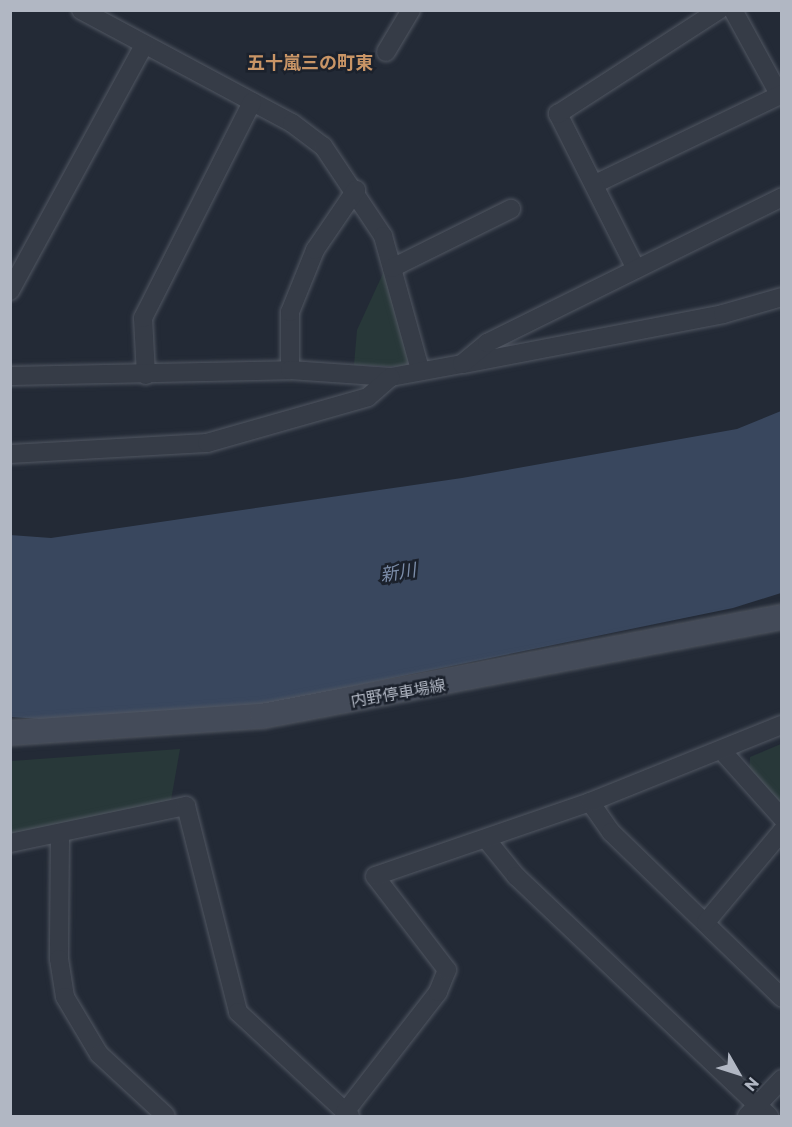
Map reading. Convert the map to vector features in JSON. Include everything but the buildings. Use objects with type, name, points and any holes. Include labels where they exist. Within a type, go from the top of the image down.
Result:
[{"type":"main road","name":"内野停車場線","points":[[10,734],[262,716],[782,617]]},
{"type":"street","points":[[81,10],[252,102],[322,146],[356,190],[383,236],[420,369]]},
{"type":"street","points":[[386,51],[411,10]]},
{"type":"street","points":[[636,269],[558,114],[719,10]]},
{"type":"street","points":[[595,184],[780,94],[733,10]]},
{"type":"street","points":[[10,291],[144,45]]},
{"type":"street","points":[[146,375],[143,318],[252,102]]},
{"type":"street","points":[[290,370],[290,312],[315,250],[356,190]]},
{"type":"street","points":[[462,364],[487,343],[782,197]]},
{"type":"street","points":[[392,268],[511,209]]},
{"type":"street","points":[[10,376],[146,375],[290,370],[391,377],[420,369],[462,364],[723,314],[782,297]]},
{"type":"street","points":[[10,454],[207,443],[368,397],[391,377]]},
{"type":"street","points":[[10,843],[186,806],[238,1012],[347,1114],[438,992],[447,970],[375,876],[486,840],[590,802],[723,752],[782,725]]},
{"type":"street","points":[[723,752],[782,818]]},
{"type":"street","points":[[590,802],[610,832],[706,922],[782,998]]},
{"type":"street","points":[[706,922],[782,831]]},
{"type":"street","points":[[60,833],[59,959],[64,997],[99,1054],[166,1116]]},
{"type":"street","points":[[486,840],[516,876],[758,1113],[782,1079]]},
{"type":"shaded area","points":[[385,269],[410,367],[354,365],[357,330]]},
{"type":"shaded area","points":[[781,744],[781,807],[749,775],[750,757]]},
{"type":"shaded area","points":[[180,749],[170,806],[11,838],[11,761]]},
{"type":"water","name":"新川","points":[[781,411],[781,593],[733,608],[155,727],[11,717],[10,535],[51,538],[462,478],[737,429]]},
{"type":"district","name":"五十嵐三の町東","points":[[310,62]]}]
